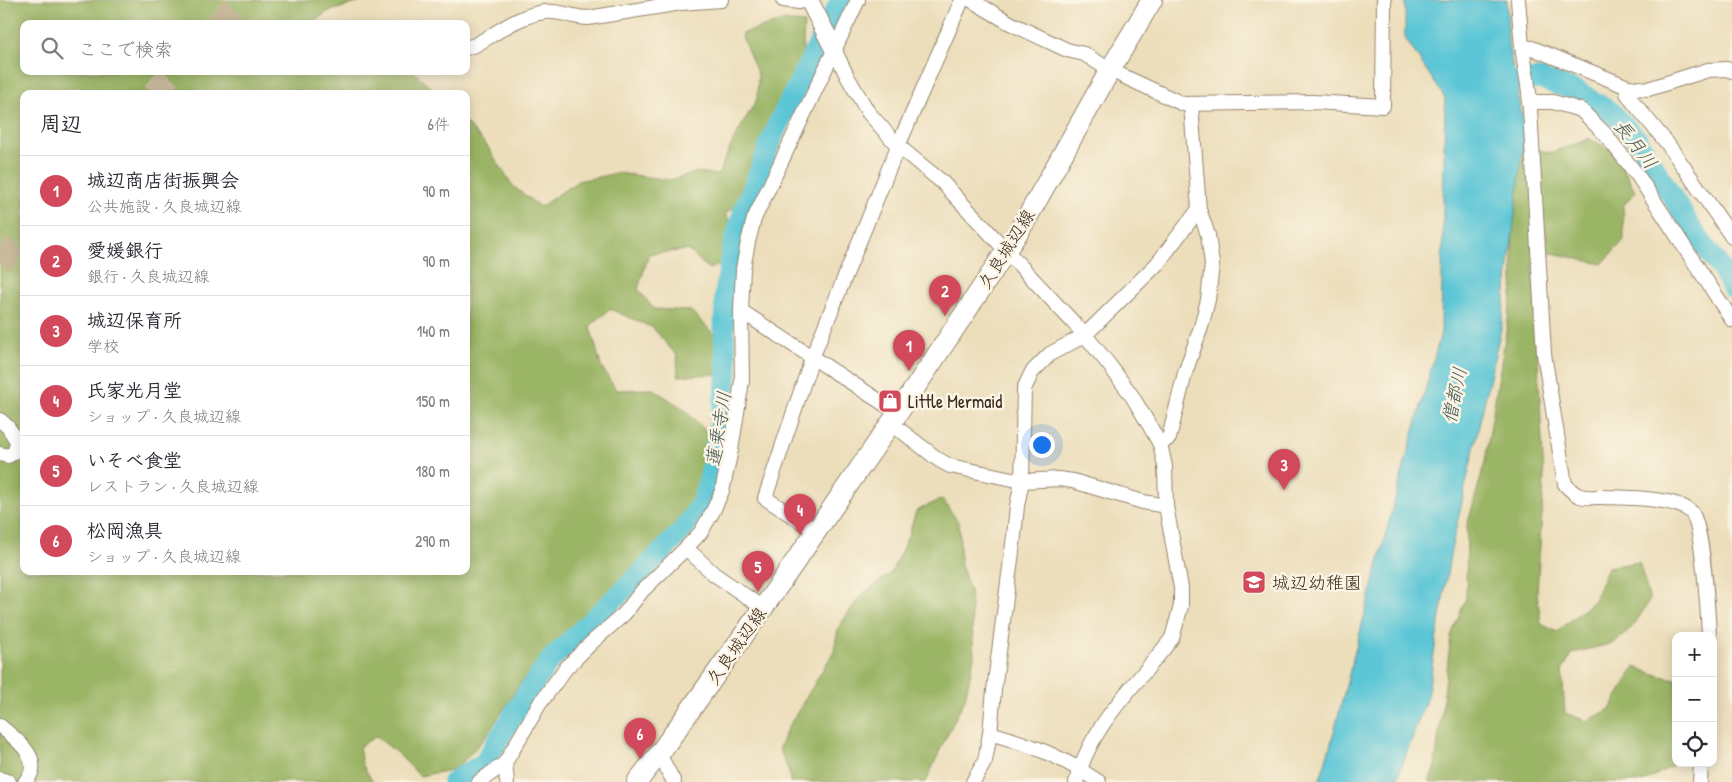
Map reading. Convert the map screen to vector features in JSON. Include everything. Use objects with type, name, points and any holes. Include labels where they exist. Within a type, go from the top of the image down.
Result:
[{"type":"main road","name":"久良城辺線","points":[[637,782],[763,608],[1007,250],[1152,0]]},
{"type":"street","points":[[470,47],[521,19],[546,12],[559,13],[576,18],[588,18],[681,3],[721,0]]},
{"type":"street","points":[[783,0],[800,2],[805,0]]},
{"type":"street","points":[[809,0],[847,76],[868,112],[898,146],[942,182],[1085,335],[1132,396],[1160,444],[1165,466],[1166,506],[1181,588],[1181,606],[1178,622],[1172,638],[1164,649],[1106,718],[1086,752],[1079,768],[1076,782]]},
{"type":"street","points":[[479,782],[505,763],[540,703],[566,668],[624,614],[642,591],[701,532],[722,491],[731,450],[742,381],[741,311],[743,269],[754,219],[858,0]]},
{"type":"street","points":[[816,531],[765,498],[812,358],[898,146],[962,0]]},
{"type":"street","points":[[971,0],[1067,50],[1084,54],[1110,70],[1183,104],[1313,102],[1383,106],[1384,0]]},
{"type":"street","points":[[1518,0],[1529,97],[1544,354],[1565,484],[1570,491],[1581,496],[1639,498],[1674,503],[1691,512],[1698,525],[1705,577],[1709,632]]},
{"type":"street","points":[[1523,51],[1532,48],[1628,87],[1648,89],[1708,70],[1727,68],[1732,71]]},
{"type":"street","points":[[1628,87],[1627,93],[1633,102],[1668,144],[1732,237]]},
{"type":"street","points":[[1529,97],[1581,110],[1605,134],[1638,176],[1732,320]]},
{"type":"street","points":[[1160,444],[1168,438],[1185,373],[1194,351],[1208,300],[1212,264],[1211,250],[1199,209],[1191,105]]},
{"type":"street","points":[[973,782],[985,761],[990,733],[1017,506],[1022,481],[1024,390],[1032,372],[1050,354],[1085,335],[1157,264],[1199,209]]},
{"type":"street","points":[[741,311],[812,358],[894,418],[939,460],[950,466],[1022,481],[1059,479],[1073,481],[1116,495],[1166,506]]},
{"type":"street","points":[[0,420],[8,426],[17,441],[15,452],[8,456],[0,454]]},
{"type":"street","points":[[686,548],[714,574],[763,608]]},
{"type":"street","points":[[0,726],[28,750],[33,765],[30,776],[25,782]]},
{"type":"street","points":[[990,733],[1031,745],[1059,756],[1099,782]]},
{"type":"street","points":[[659,754],[674,782]]},
{"type":"street","points":[[505,763],[507,782]]},
{"type":"street","points":[[1700,782],[1701,767]]},
{"type":"street","points":[[0,779],[9,782]]},
{"type":"green space","points":[[0,0],[367,0],[327,12],[316,20],[20,20],[20,75],[417,75],[434,90],[20,90],[20,575],[470,575],[470,127],[487,146],[513,186],[540,207],[578,181],[618,173],[670,180],[698,172],[718,175],[733,141],[757,99],[758,75],[741,34],[782,21],[804,23],[802,65],[787,106],[743,203],[725,213],[733,225],[725,263],[709,269],[688,250],[649,254],[638,289],[654,309],[691,311],[720,340],[719,374],[678,376],[677,356],[653,328],[610,309],[590,326],[601,366],[616,390],[653,389],[684,409],[710,435],[694,506],[657,553],[621,592],[545,653],[520,684],[485,738],[456,769],[420,776],[397,753],[376,736],[359,747],[362,764],[373,782],[0,782]]},
{"type":"green space","points":[[1590,139],[1616,153],[1635,192],[1623,206],[1624,240],[1602,264],[1552,253],[1533,263],[1544,480],[1537,592],[1541,624],[1557,632],[1594,600],[1608,567],[1639,562],[1650,600],[1633,626],[1614,643],[1573,653],[1562,670],[1565,713],[1587,721],[1610,709],[1635,667],[1672,678],[1672,766],[1643,782],[1429,782],[1435,766],[1451,636],[1466,598],[1467,526],[1485,462],[1513,289],[1512,189],[1518,158],[1525,144],[1549,153]]},
{"type":"green space","points":[[942,499],[959,523],[961,565],[970,591],[974,657],[965,699],[926,782],[790,782],[789,772],[779,748],[786,731],[834,651],[838,628],[861,595],[891,573],[909,534],[916,511]]},
{"type":"water","name":"僧都川","points":[[1405,0],[1507,0],[1508,44],[1525,130],[1502,324],[1451,550],[1427,697],[1396,782],[1319,782],[1441,333],[1445,98],[1405,38]]},
{"type":"waterway","name":"蓮乗寺川","points":[[453,782],[484,763],[525,696],[551,659],[681,532],[701,504],[710,476],[723,405],[727,372],[724,330],[725,294],[732,250],[744,210],[777,126],[841,0]]},
{"type":"waterway","name":"長月川","points":[[1487,78],[1516,81],[1540,79],[1577,91],[1612,113],[1637,139],[1690,226],[1725,274],[1732,288]]},
{"type":"tunnel","points":[[221,20],[239,0]]},
{"type":"tunnel","points":[[157,90],[170,75]]},
{"type":"tunnel","points":[[0,262],[20,240]]},
{"type":"place","name":"愛媛銀行","points":[[945,316]]},
{"type":"place","name":"城辺商店街振興会","points":[[909,371]]},
{"type":"place","name":"Little Mermaid","points":[[890,401]]},
{"type":"place","name":"城辺保育所","points":[[1284,490]]},
{"type":"place","name":"氏家光月堂","points":[[800,535]]},
{"type":"place","name":"城辺幼稚園","points":[[1254,582]]},
{"type":"place","name":"いそべ食堂","points":[[758,592]]},
{"type":"place","name":"松岡漁具","points":[[640,759]]}]
